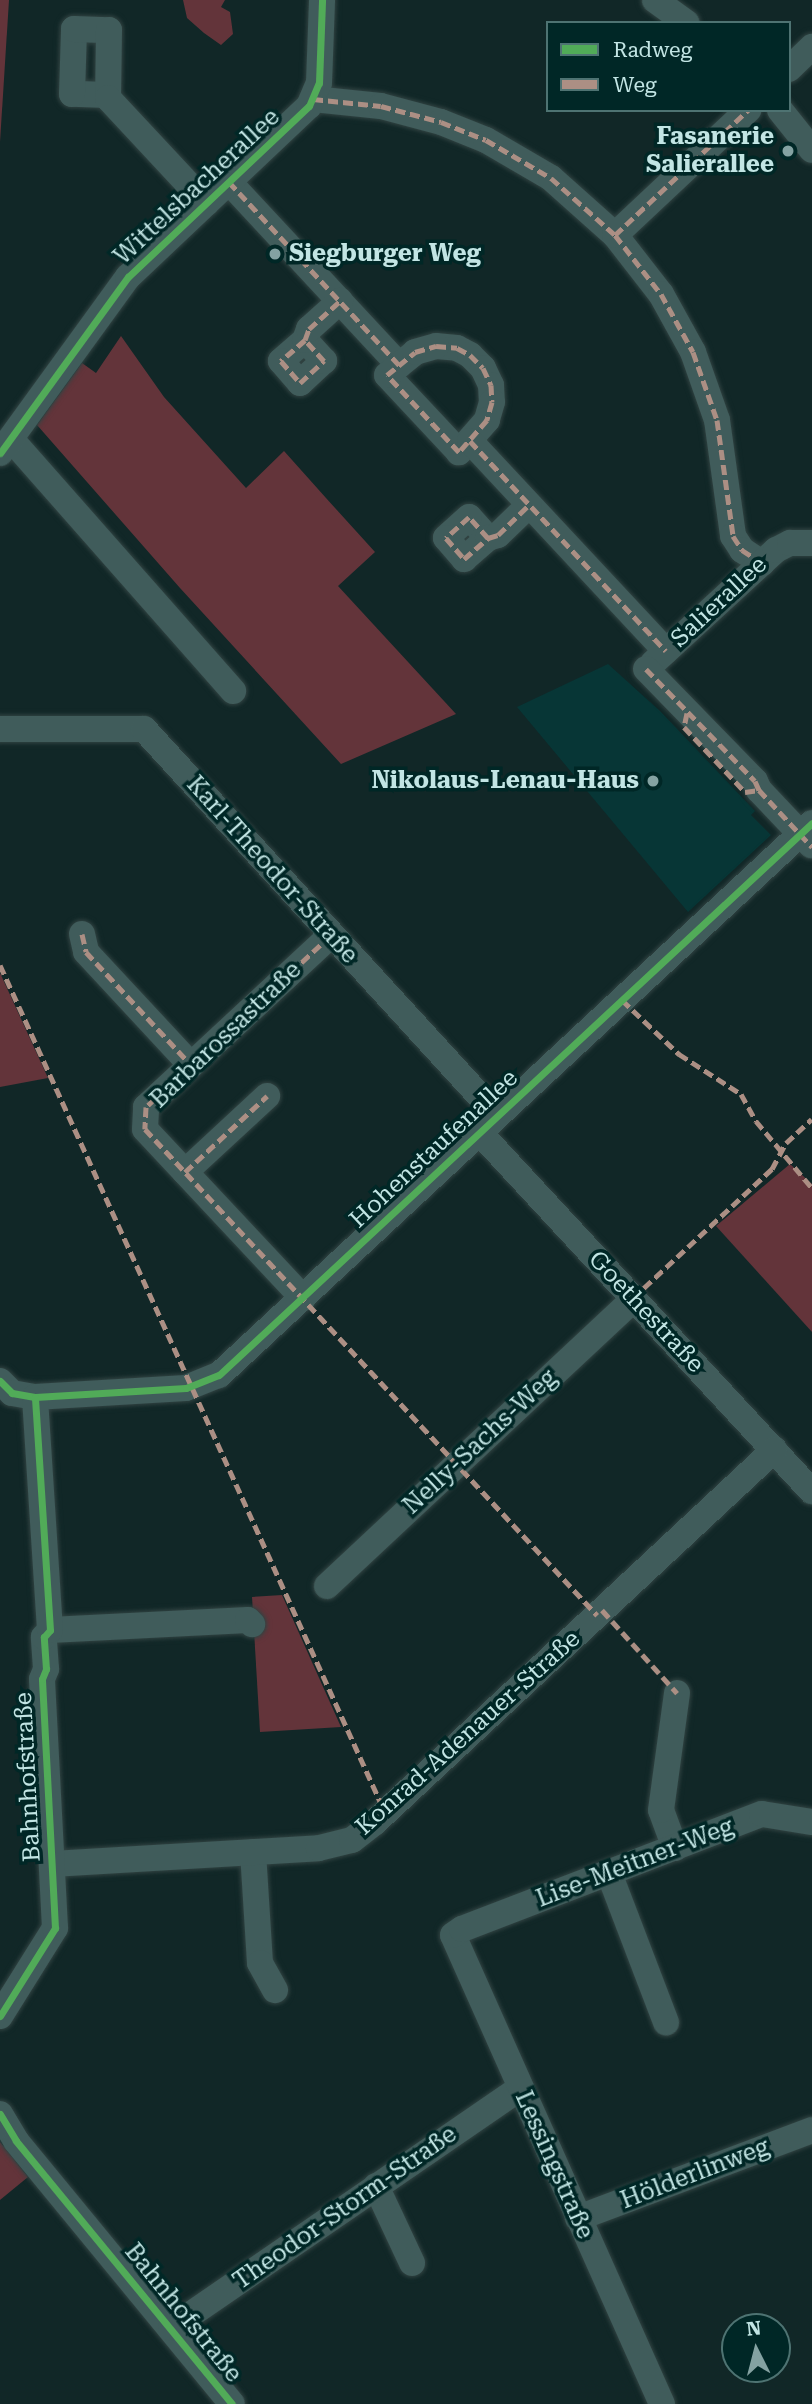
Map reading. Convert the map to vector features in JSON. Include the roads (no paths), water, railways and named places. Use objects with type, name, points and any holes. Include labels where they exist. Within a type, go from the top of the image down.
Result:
[{"type":"street","points":[[322,0],[319,83],[313,99],[381,106],[441,122],[486,140],[529,164],[573,195],[615,235],[661,294],[693,352],[717,420],[733,536],[742,550],[762,563]]},
{"type":"street","points":[[655,0],[684,21]]},
{"type":"street","points":[[791,67],[812,47]]},
{"type":"street","points":[[107,95],[206,203]]},
{"type":"street","name":"Wittelsbacherallee","points":[[5,446],[128,276],[306,110],[313,99]]},
{"type":"street","points":[[615,235],[746,112]]},
{"type":"street","points":[[782,112],[812,150]]},
{"type":"street","points":[[229,182],[399,365]]},
{"type":"street","points":[[305,340],[309,329],[340,301]]},
{"type":"street","points":[[436,346],[460,349],[480,364],[489,380],[492,402],[486,422],[460,452],[387,375],[399,365],[417,351],[436,346]]},
{"type":"street","points":[[470,441],[666,651]]},
{"type":"street","points":[[5,446],[233,691]]},
{"type":"street","points":[[488,538],[498,535],[529,505]]},
{"type":"street","name":"Salierallee","points":[[808,835],[760,790],[745,792],[684,727],[687,712],[641,675],[784,545],[812,543]]},
{"type":"street","name":"Karl-Theodor-Straße","points":[[0,729],[144,729],[331,935],[489,1125]]},
{"type":"street","name":"Hohenstaufenallee","points":[[35,1397],[200,1385],[229,1367],[489,1125],[808,835]]},
{"type":"street","points":[[82,934],[86,952],[191,1065]]},
{"type":"street","name":"Barbarossastraße","points":[[303,1298],[145,1129],[146,1107],[331,935]]},
{"type":"street","points":[[185,1172],[267,1096]]},
{"type":"street","name":"Goethestraße","points":[[489,1125],[634,1299],[812,1491]]},
{"type":"street","name":"Nelly-Sachs-Weg","points":[[327,1586],[634,1299]]},
{"type":"street","points":[[0,1381],[12,1393],[35,1397]]},
{"type":"street","name":"Bahnhofstraße","points":[[0,2015],[55,1928],[42,1679],[46,1670],[44,1637],[50,1630],[35,1397]]},
{"type":"street","name":"Konrad-Adenauer-Straße","points":[[52,1864],[331,1846],[363,1832],[774,1450]]},
{"type":"street","points":[[50,1630],[248,1619],[252,1623]]},
{"type":"street","points":[[675,1847],[661,1810],[677,1693]]},
{"type":"street","name":"Lise-Meitner-Weg","points":[[461,1929],[762,1814],[812,1822]]},
{"type":"street","points":[[253,1852],[260,1963],[275,1990]]},
{"type":"street","points":[[609,1873],[666,2022]]},
{"type":"street","name":"Lessingstraße","points":[[461,1929],[453,1934],[454,1943],[662,2404]]},
{"type":"street","name":"Theodor-Storm-Straße","points":[[171,2328],[519,2089]]},
{"type":"street","name":"Bahnhofstraße","points":[[0,2115],[16,2141],[232,2404]]},
{"type":"street","name":"Hölderlinweg","points":[[578,2218],[812,2130]]},
{"type":"street","points":[[376,2186],[412,2263]]},
{"type":"place","name":"Fasanerie Salierallee","points":[[788,151]]},
{"type":"place","name":"Siegburger Weg","points":[[275,254]]},
{"type":"place","name":"Nikolaus-Lenau-Haus","points":[[653,781]]}]
